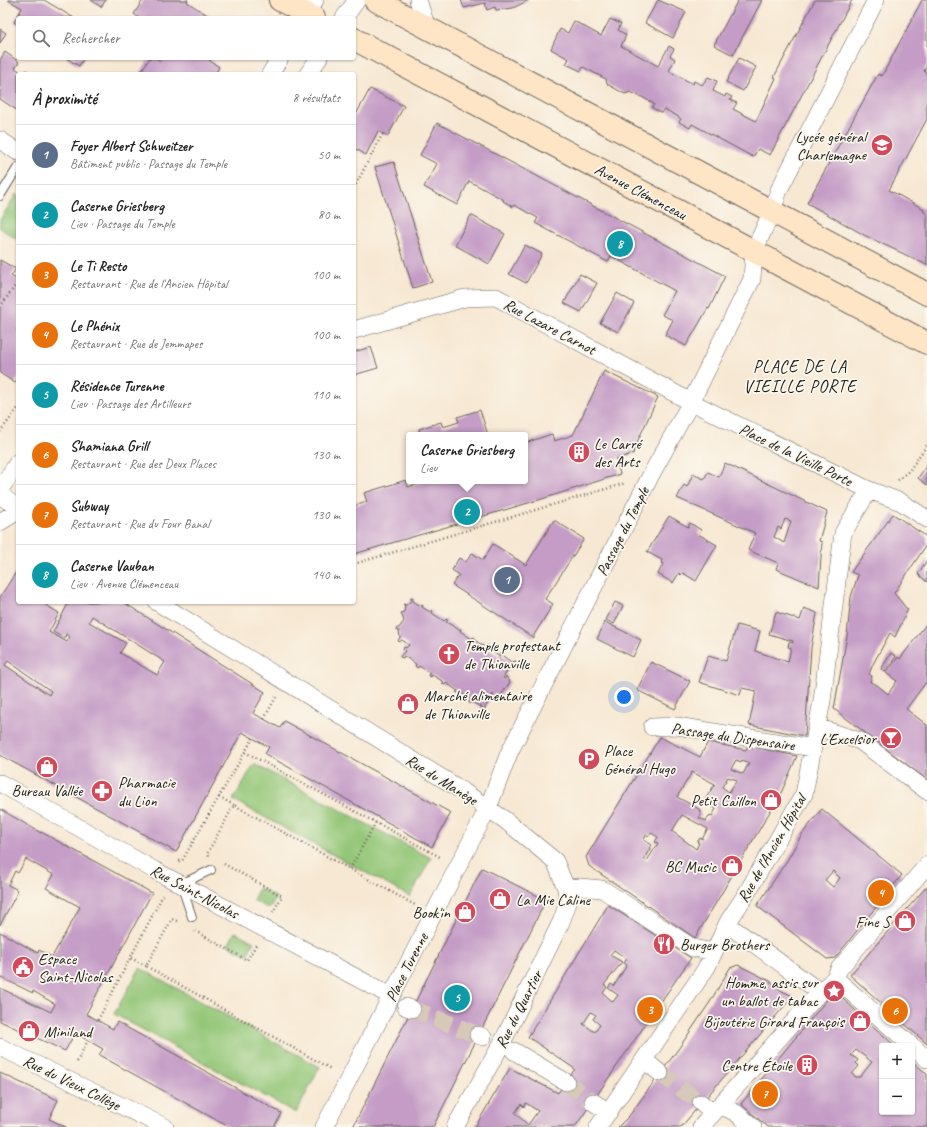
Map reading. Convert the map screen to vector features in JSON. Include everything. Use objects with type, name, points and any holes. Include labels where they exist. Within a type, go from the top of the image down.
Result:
[{"type":"street","points":[[280,0],[311,13]]},
{"type":"street","points":[[345,16],[357,0]]},
{"type":"street","points":[[375,0],[927,294]]},
{"type":"street","points":[[418,0],[427,28]]},
{"type":"street","name":"Passage du Temple","points":[[488,808],[509,753],[652,472],[690,402],[752,278],[754,250],[772,211],[779,190],[876,0]]},
{"type":"street","name":"Avenue Clémenceau","points":[[356,40],[927,343]]},
{"type":"street","points":[[271,72],[279,60]]},
{"type":"street","points":[[309,72],[318,60]]},
{"type":"street","points":[[0,140],[16,151]]},
{"type":"street","name":"Rue Lazare Carnot","points":[[356,329],[465,298],[496,297],[690,402]]},
{"type":"street","name":"Place de la Vieille Porte","points":[[690,402],[869,490],[896,500],[927,519]]},
{"type":"street","points":[[0,490],[16,465]]},
{"type":"street","name":"Rue de l'Ancien Hôpital","points":[[598,1127],[706,967],[727,924],[745,896],[804,794],[822,701],[842,533],[869,490]]},
{"type":"street","points":[[0,495],[16,508]]},
{"type":"street","points":[[0,522],[16,511]]},
{"type":"street","name":"Rue du Manège","points":[[160,604],[488,808],[555,861],[566,888]]},
{"type":"street","name":"Passage du Dispensaire","points":[[652,727],[677,726],[813,748]]},
{"type":"street","points":[[817,727],[860,741],[927,791]]},
{"type":"street","name":"Rue Saint-Nicolas","points":[[0,783],[181,884],[391,996]]},
{"type":"street","name":"Place Turenne","points":[[324,1127],[488,808]]},
{"type":"street","points":[[701,1127],[711,1107],[835,978],[840,969],[927,865]]},
{"type":"street","points":[[566,888],[580,887],[602,889],[693,948],[714,952]]},
{"type":"street","name":"Rue du Quartier","points":[[455,1127],[501,1045],[561,922],[568,903],[566,888]]},
{"type":"street","points":[[727,924],[820,992]]},
{"type":"street","points":[[835,978],[909,1043]]},
{"type":"street","name":"Rue du Vieux Collège","points":[[0,1047],[165,1127]]},
{"type":"street","points":[[915,1049],[927,1059]]},
{"type":"street","points":[[514,1052],[566,1082]]},
{"type":"street","points":[[644,1060],[660,1073]]},
{"type":"street","points":[[593,1102],[609,1112]]},
{"type":"street","points":[[711,1107],[736,1113],[753,1127]]},
{"type":"lane","points":[[0,196],[16,170]]},
{"type":"lane","points":[[192,917],[181,884],[211,870]]},
{"type":"path","points":[[356,184],[383,134]]},
{"type":"path","points":[[0,307],[16,288]]},
{"type":"path","points":[[0,432],[16,411]]},
{"type":"path","points":[[896,500],[894,484],[909,471],[927,445]]},
{"type":"path","points":[[356,563],[625,483],[652,472]]},
{"type":"path","points":[[264,719],[277,695]]},
{"type":"path","points":[[175,861],[182,861],[253,738]]},
{"type":"path","points":[[245,752],[440,857]]},
{"type":"path","points":[[219,797],[415,905]]},
{"type":"path","points":[[214,858],[207,854],[234,806]]},
{"type":"path","points":[[350,869],[376,822]]},
{"type":"path","points":[[220,862],[282,896],[272,914]]},
{"type":"path","points":[[98,1020],[163,896],[158,891]]},
{"type":"path","points":[[146,966],[172,918],[179,922]]},
{"type":"path","points":[[193,930],[247,960],[257,943]]},
{"type":"path","points":[[131,958],[331,1069]]},
{"type":"path","points":[[77,1062],[88,1040]]},
{"type":"green space","points":[[16,194],[16,239],[0,228],[0,220]]},
{"type":"green space","points":[[254,764],[431,858],[410,897],[233,800]]},
{"type":"green space","points":[[259,888],[276,897],[269,909],[253,900]]},
{"type":"green space","points":[[235,932],[254,942],[247,955],[228,945]]},
{"type":"green space","points":[[140,968],[320,1067],[296,1113],[114,1014]]},
{"type":"building","points":[[8,0],[44,0],[71,16],[17,16],[22,8]]},
{"type":"building","points":[[91,0],[106,0],[101,7]]},
{"type":"building","points":[[143,0],[188,0],[187,2],[209,16],[136,16],[134,14]]},
{"type":"building","points":[[461,0],[529,0],[513,8],[496,10],[495,7],[487,10],[485,3],[464,8]]},
{"type":"building","points":[[658,0],[686,12],[673,38],[645,23]]},
{"type":"building","points":[[738,0],[762,0],[733,55],[714,45]]},
{"type":"building","points":[[815,0],[852,0],[770,155],[758,149],[753,157],[692,124],[690,128],[679,122],[681,119],[677,116],[664,109],[662,113],[652,108],[654,104],[642,97],[630,92],[625,94],[607,84],[606,79],[583,67],[581,71],[566,64],[569,59],[551,49],[560,29],[568,33],[574,21],[601,36],[610,19],[621,24],[618,30],[626,35],[621,46],[658,66],[669,46],[674,49],[670,56],[675,59],[669,71],[693,84],[694,81],[702,85],[708,77],[717,81],[713,91],[725,97],[726,94],[732,97],[730,100],[737,103],[733,109],[756,121],[776,78],[774,77]]},
{"type":"building","points":[[922,0],[927,0],[927,65],[924,71],[927,73],[927,119],[889,190],[924,209],[923,211],[927,214],[927,265],[866,236],[807,203],[878,74],[882,76]]},
{"type":"building","points":[[0,29],[6,33],[0,43]]},
{"type":"building","points":[[5,52],[19,62],[15,68],[21,72],[16,72],[16,110],[0,99],[0,60]]},
{"type":"building","points":[[739,58],[756,67],[743,91],[726,82]]},
{"type":"building","points":[[69,60],[83,60],[79,66]]},
{"type":"building","points":[[149,60],[209,60],[219,67],[216,72],[140,72]]},
{"type":"building","points":[[370,89],[404,106],[388,136],[378,131],[366,155],[356,149],[356,114]]},
{"type":"building","points":[[437,123],[725,276],[709,309],[708,308],[686,346],[665,335],[673,320],[662,315],[675,291],[611,256],[608,262],[535,223],[538,218],[514,205],[513,207],[503,201],[504,200],[469,181],[457,205],[424,187],[437,164],[420,155]]},
{"type":"building","points":[[394,162],[432,282],[413,288],[375,167]]},
{"type":"building","points":[[471,215],[505,234],[489,264],[455,245]]},
{"type":"building","points":[[525,245],[542,254],[526,283],[509,274]]},
{"type":"building","points":[[0,260],[16,269],[11,276],[16,279],[16,381],[15,383],[0,373]]},
{"type":"building","points":[[580,274],[597,283],[581,312],[564,303]]},
{"type":"building","points":[[617,293],[634,303],[618,332],[600,323]]},
{"type":"building","points":[[371,347],[378,368],[356,374],[356,351]]},
{"type":"building","name":"Le Carré des Arts","points":[[604,371],[658,397],[633,454],[616,459],[620,474],[542,499],[356,553],[356,505],[367,502],[364,493],[406,480],[408,487],[418,484],[528,484],[528,442],[552,434],[554,441],[573,435]]},
{"type":"building","points":[[480,410],[487,432],[420,432],[419,429],[441,422],[443,427],[459,422],[457,417]]},
{"type":"building","points":[[725,463],[827,512],[819,541],[822,542],[819,587],[776,569],[778,563],[748,550],[755,533],[677,498],[684,485],[687,487],[693,474],[704,479],[708,472],[719,477]],"holes":[[[785,519],[791,521],[784,543],[774,537],[778,527],[781,529]]]},
{"type":"building","points":[[927,465],[927,485],[918,478]]},
{"type":"building","points":[[893,514],[927,537],[927,544],[894,593],[908,609],[895,637],[890,633],[873,664],[869,674],[872,676],[870,682],[877,685],[888,694],[897,681],[886,673],[898,657],[900,659],[927,623],[927,681],[906,709],[927,725],[927,780],[834,709],[847,636],[851,597],[858,575],[851,572]]},
{"type":"building","points":[[669,516],[688,527],[690,523],[701,530],[698,534],[717,545],[696,581],[683,573],[681,575],[679,573],[673,583],[658,574],[663,564],[661,562],[662,560],[647,552]]},
{"type":"building","points":[[554,520],[584,539],[545,599],[553,604],[534,635],[534,638],[452,585],[459,575],[452,570],[459,558],[466,562],[472,553],[483,560],[493,544],[526,565]]},
{"type":"building","points":[[927,560],[927,582],[918,574]]},
{"type":"building","points":[[16,572],[16,604],[44,604],[59,613],[49,632],[67,642],[70,637],[66,634],[65,637],[62,637],[53,632],[68,604],[126,604],[265,692],[253,713],[280,728],[284,721],[451,813],[432,847],[265,754],[269,747],[242,732],[176,852],[0,755],[0,597]],"holes":[[[92,616],[165,662],[157,675],[120,653],[126,643],[89,622]],[[8,661],[51,691],[49,695],[5,665]]]},
{"type":"building","name":"Temple protestant de Thionville","points":[[411,598],[413,598],[413,601],[421,606],[423,605],[422,607],[430,612],[431,610],[433,611],[432,613],[444,621],[446,619],[448,620],[446,622],[458,629],[461,629],[460,631],[472,639],[473,637],[475,638],[474,640],[485,647],[487,645],[489,646],[487,648],[500,657],[500,653],[502,653],[503,656],[511,662],[516,661],[516,663],[512,664],[503,678],[505,679],[506,676],[510,682],[499,698],[493,698],[493,694],[485,708],[485,711],[474,703],[469,703],[469,701],[472,700],[460,692],[459,694],[456,692],[458,691],[446,683],[445,685],[442,684],[444,682],[432,675],[431,677],[428,675],[430,673],[419,666],[418,668],[415,666],[416,664],[404,656],[403,658],[400,657],[405,651],[403,649],[404,647],[406,648],[409,645],[402,640],[399,642],[399,631],[396,630],[404,621],[401,613],[404,612],[405,606],[403,604],[406,605],[411,601]]},
{"type":"building","points":[[615,602],[623,606],[614,624],[606,620]]},
{"type":"building","points":[[804,608],[817,613],[811,648],[805,736],[749,725],[756,691],[742,688],[740,695],[699,682],[708,656],[726,661],[737,625],[760,631],[755,651],[788,662],[791,648],[788,647],[789,642],[793,643],[793,641],[769,634],[776,612],[800,620]]},
{"type":"building","points":[[605,622],[641,640],[633,657],[597,639]]},
{"type":"building","points":[[891,653],[896,656],[885,672],[881,669]]},
{"type":"building","points":[[651,662],[690,681],[675,709],[637,690]]},
{"type":"building","points":[[660,737],[700,757],[708,742],[746,750],[748,746],[797,756],[781,793],[695,938],[589,866],[586,857]],"holes":[[[736,760],[741,762],[742,760],[749,763],[743,774],[731,769]],[[692,772],[715,784],[704,801],[716,809],[712,816],[710,815],[706,821],[699,818],[701,815],[699,809],[677,797]],[[728,777],[737,780],[729,792],[722,787]],[[682,815],[708,829],[702,839],[700,838],[697,842],[699,843],[696,849],[672,831]],[[651,833],[658,837],[655,842],[658,843],[647,861],[644,859],[652,845],[644,840],[646,835],[649,836]]]},
{"type":"building","points":[[0,809],[152,893],[86,1014],[113,1029],[117,1022],[281,1113],[274,1127],[229,1127],[99,1055],[103,1049],[75,1033],[65,1051],[0,1021],[0,988],[51,1012],[55,1004],[33,991],[33,993],[0,977],[0,932],[38,953],[39,950],[52,957],[80,907],[46,888],[54,875],[26,859],[18,873],[15,871],[8,885],[16,889],[17,893],[0,925]]},
{"type":"building","points":[[822,809],[902,875],[835,958],[827,959],[757,906],[788,859],[802,834]],"holes":[[[833,871],[840,878],[833,887],[825,880]]]},
{"type":"building","points":[[482,868],[546,900],[433,1127],[353,1127]]},
{"type":"building","points":[[927,886],[927,1044],[850,975]]},
{"type":"building","points":[[608,905],[691,958],[575,1127],[475,1127],[510,1068],[558,1093],[575,1069],[528,1037]],"holes":[[[614,950],[627,959],[624,963],[627,965],[614,986],[611,984],[608,988],[618,995],[613,1002],[603,993],[607,987],[604,985],[622,962],[610,955]],[[591,1012],[596,1015],[593,1019],[600,1025],[595,1032],[583,1024]],[[526,1103],[538,1111],[528,1125],[515,1113],[521,1104],[524,1107]]]},
{"type":"building","points":[[738,965],[770,981],[782,991],[793,996],[681,1127],[618,1127],[629,1116],[679,1048],[710,1002],[730,968]]},
{"type":"building","name":"Centre Étoile","points":[[834,991],[892,1043],[879,1043],[879,1115],[915,1115],[915,1064],[927,1074],[927,1127],[768,1127],[741,1104]],"holes":[[[856,1050],[872,1062],[860,1077],[856,1077],[852,1074],[859,1066],[856,1063],[858,1060],[851,1055]]]},
{"type":"building","points":[[0,1073],[58,1100],[49,1119],[66,1127],[0,1127]]},
{"type":"tunnel","points":[[412,1009],[478,1035]]},
{"type":"tunnel","points":[[660,1073],[701,1103]]},
{"type":"tunnel","points":[[566,1082],[593,1102]]},
{"type":"place","name":"Lycée général Charlemagne","points":[[882,145]]},
{"type":"place","name":"Caserne Vauban","points":[[620,244]]},
{"type":"place","name":"Le Carré des Arts","points":[[579,452]]},
{"type":"place","name":"Caserne Griesberg","points":[[467,512]]},
{"type":"place","name":"Foyer Albert Schweitzer","points":[[507,580]]},
{"type":"place","name":"Temple protestant de Thionville","points":[[449,654]]},
{"type":"place","name":"Marché alimentaire de Thionville","points":[[408,704]]},
{"type":"place","name":"L'Excelsior","points":[[891,738]]},
{"type":"place","name":"Place Général Hugo","points":[[589,759]]},
{"type":"place","name":"Bureau Vallée","points":[[47,767]]},
{"type":"place","name":"Pharmacie du Lion","points":[[102,791]]},
{"type":"place","name":"Petit Caillon","points":[[771,800]]},
{"type":"place","name":"BC Music","points":[[732,866]]},
{"type":"place","name":"Le Phénix","points":[[881,893]]},
{"type":"place","name":"La Mie Câline","points":[[500,899]]},
{"type":"place","name":"Book'in","points":[[465,912]]},
{"type":"place","name":"Fine S","points":[[905,921]]},
{"type":"place","name":"Burger Brothers","points":[[664,944]]},
{"type":"place","name":"Espace Saint-Nicolas","points":[[23,967]]},
{"type":"place","name":"Homme, assis sur un ballot de tabac","points":[[834,991]]},
{"type":"place","name":"Résidence Turenne","points":[[457,998]]},
{"type":"place","name":"Le Ti Resto","points":[[650,1010]]},
{"type":"place","name":"Shamiana Grill","points":[[895,1011]]},
{"type":"place","name":"Bijoutérie Girard François","points":[[860,1021]]},
{"type":"place","name":"Miniland","points":[[29,1031]]},
{"type":"place","name":"Centre Étoile","points":[[807,1065]]},
{"type":"place","name":"Subway","points":[[765,1094]]},
{"type":"district","name":"PLACE DE LA VIEILLE PORTE","points":[[800,376]]}]
